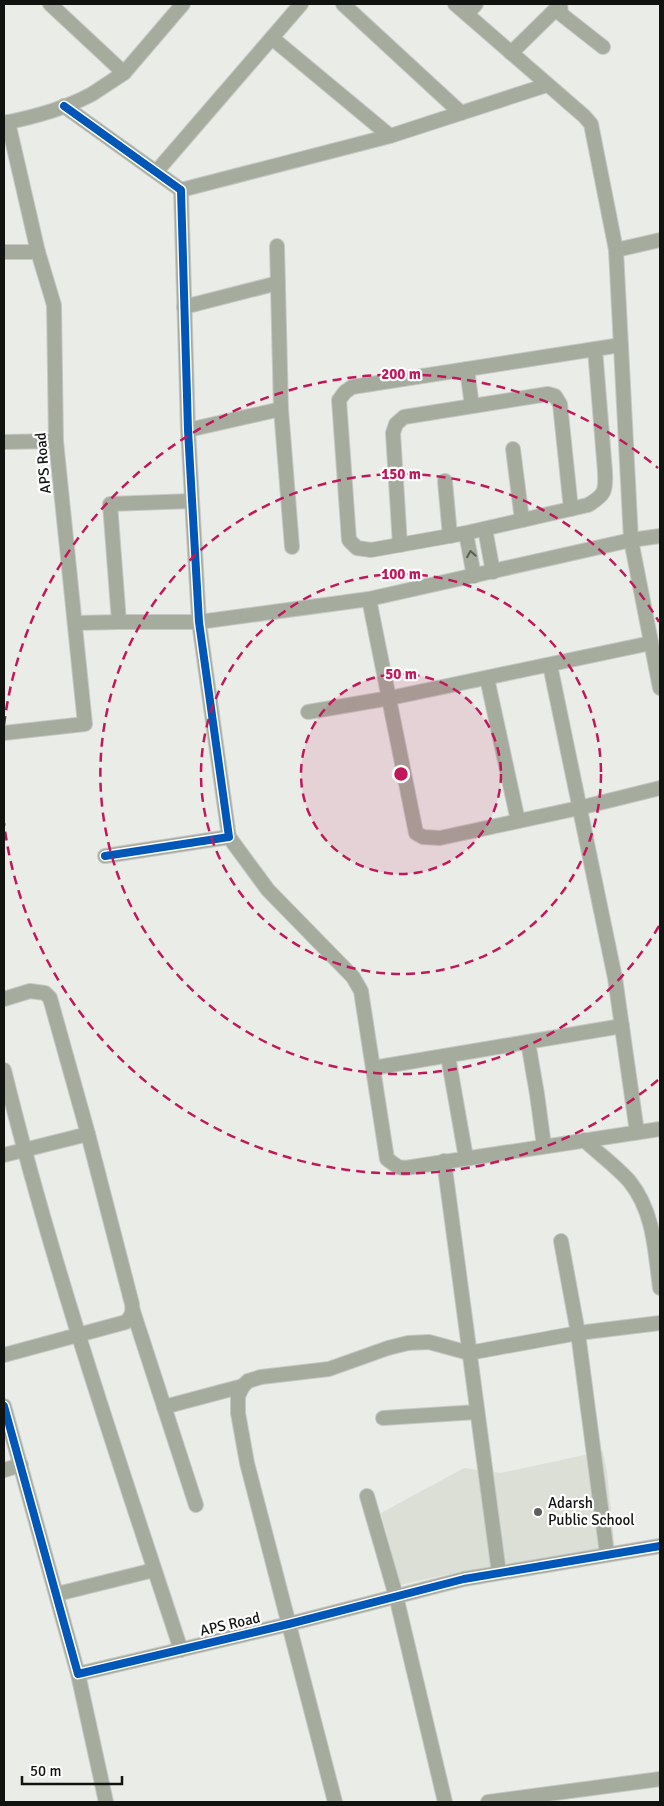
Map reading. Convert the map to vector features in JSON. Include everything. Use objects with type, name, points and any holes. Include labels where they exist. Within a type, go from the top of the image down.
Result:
[{"type":"street","points":[[50,4],[124,72]]},
{"type":"street","points":[[6,122],[32,118],[64,106],[91,94],[124,72],[183,4]]},
{"type":"street","points":[[156,172],[302,4]]},
{"type":"street","points":[[343,4],[461,113]]},
{"type":"street","points":[[455,4],[472,9],[511,53],[591,124],[616,250],[631,540],[660,688]]},
{"type":"street","points":[[511,53],[560,4]]},
{"type":"street","points":[[560,4],[561,14],[603,47]]},
{"type":"street","points":[[272,38],[390,136]]},
{"type":"street","points":[[181,190],[390,136],[546,84]]},
{"type":"street","points":[[64,106],[181,190]]},
{"type":"street","name":"APS Road","points":[[4,733],[85,724],[56,441],[54,305],[38,252],[6,122]]},
{"type":"street","points":[[181,190],[188,430],[199,622],[229,837],[268,890],[353,977],[361,991],[387,1159],[398,1167],[405,1168],[660,1129]]},
{"type":"street","points":[[616,250],[660,240]]},
{"type":"street","points":[[277,246],[281,409],[292,547]]},
{"type":"street","points":[[4,252],[38,252]]},
{"type":"street","points":[[184,307],[278,283]]},
{"type":"street","points":[[595,349],[606,487],[601,498],[588,505],[571,509],[450,536],[371,550],[357,548],[349,540],[339,400],[345,392],[352,387],[595,349],[621,345]]},
{"type":"street","points":[[467,369],[472,406]]},
{"type":"street","points":[[400,545],[393,433],[396,424],[404,417],[548,394],[555,396],[560,404],[571,509]]},
{"type":"street","points":[[188,430],[281,409]]},
{"type":"street","points":[[601,419],[625,417]]},
{"type":"street","points":[[4,442],[56,441]]},
{"type":"street","points":[[513,449],[522,520]]},
{"type":"street","points":[[445,482],[450,536]]},
{"type":"street","points":[[119,622],[110,504],[192,501]]},
{"type":"street","points":[[486,528],[493,572]]},
{"type":"street","points":[[466,532],[474,576]]},
{"type":"street","points":[[75,624],[199,622],[370,599],[631,540],[660,536]]},
{"type":"street","points":[[370,599],[416,833],[423,837],[440,838],[579,808],[660,788]]},
{"type":"street","points":[[308,712],[390,698],[652,643]]},
{"type":"street","points":[[550,665],[615,978],[637,1132]]},
{"type":"street","points":[[487,678],[518,821]]},
{"type":"street","points":[[106,856],[229,837]]},
{"type":"street","points":[[4,999],[30,991],[45,993],[50,998],[130,1294],[132,1311],[196,1506]]},
{"type":"street","points":[[373,1068],[622,1026]]},
{"type":"street","points":[[528,1042],[544,1146]]},
{"type":"street","points":[[448,1056],[466,1158]]},
{"type":"street","points":[[4,1070],[24,1150],[78,1336],[180,1650]]},
{"type":"street","points":[[4,1155],[88,1134]]},
{"type":"street","points":[[584,1140],[630,1182],[640,1198],[652,1225],[660,1288]]},
{"type":"street","points":[[444,1161],[499,1573]]},
{"type":"street","points":[[561,1241],[578,1333],[607,1554]]},
{"type":"street","points":[[4,1355],[126,1322],[131,1318],[132,1311]]},
{"type":"street","points":[[335,1802],[247,1463],[238,1413],[238,1396],[243,1386],[248,1381],[261,1377],[329,1369],[388,1348],[408,1343],[428,1342],[469,1353],[578,1333],[660,1322]]},
{"type":"street","points":[[164,1407],[243,1386]]},
{"type":"street","points":[[4,1406],[78,1674],[106,1802]]},
{"type":"street","points":[[382,1418],[477,1412]]},
{"type":"street","points":[[4,1470],[21,1465]]},
{"type":"street","points":[[368,1496],[396,1596],[444,1802]]},
{"type":"street","name":"APS Road","points":[[78,1674],[290,1624],[464,1579],[660,1546]]},
{"type":"street","points":[[57,1594],[154,1570]]},
{"type":"street","points":[[488,1802],[660,1779]]},
{"type":"shaded area","points":[[603,1451],[615,1550],[459,1572],[400,1585],[381,1513],[464,1468],[501,1473]]},
{"type":"cycle path","points":[[64,106],[181,190],[188,430],[199,622],[229,837],[105,856]]},
{"type":"cycle path","points":[[4,1406],[78,1674],[289,1624],[464,1579],[660,1546]]},
{"type":"place","name":"Adarsh Public School","points":[[538,1512]]}]
